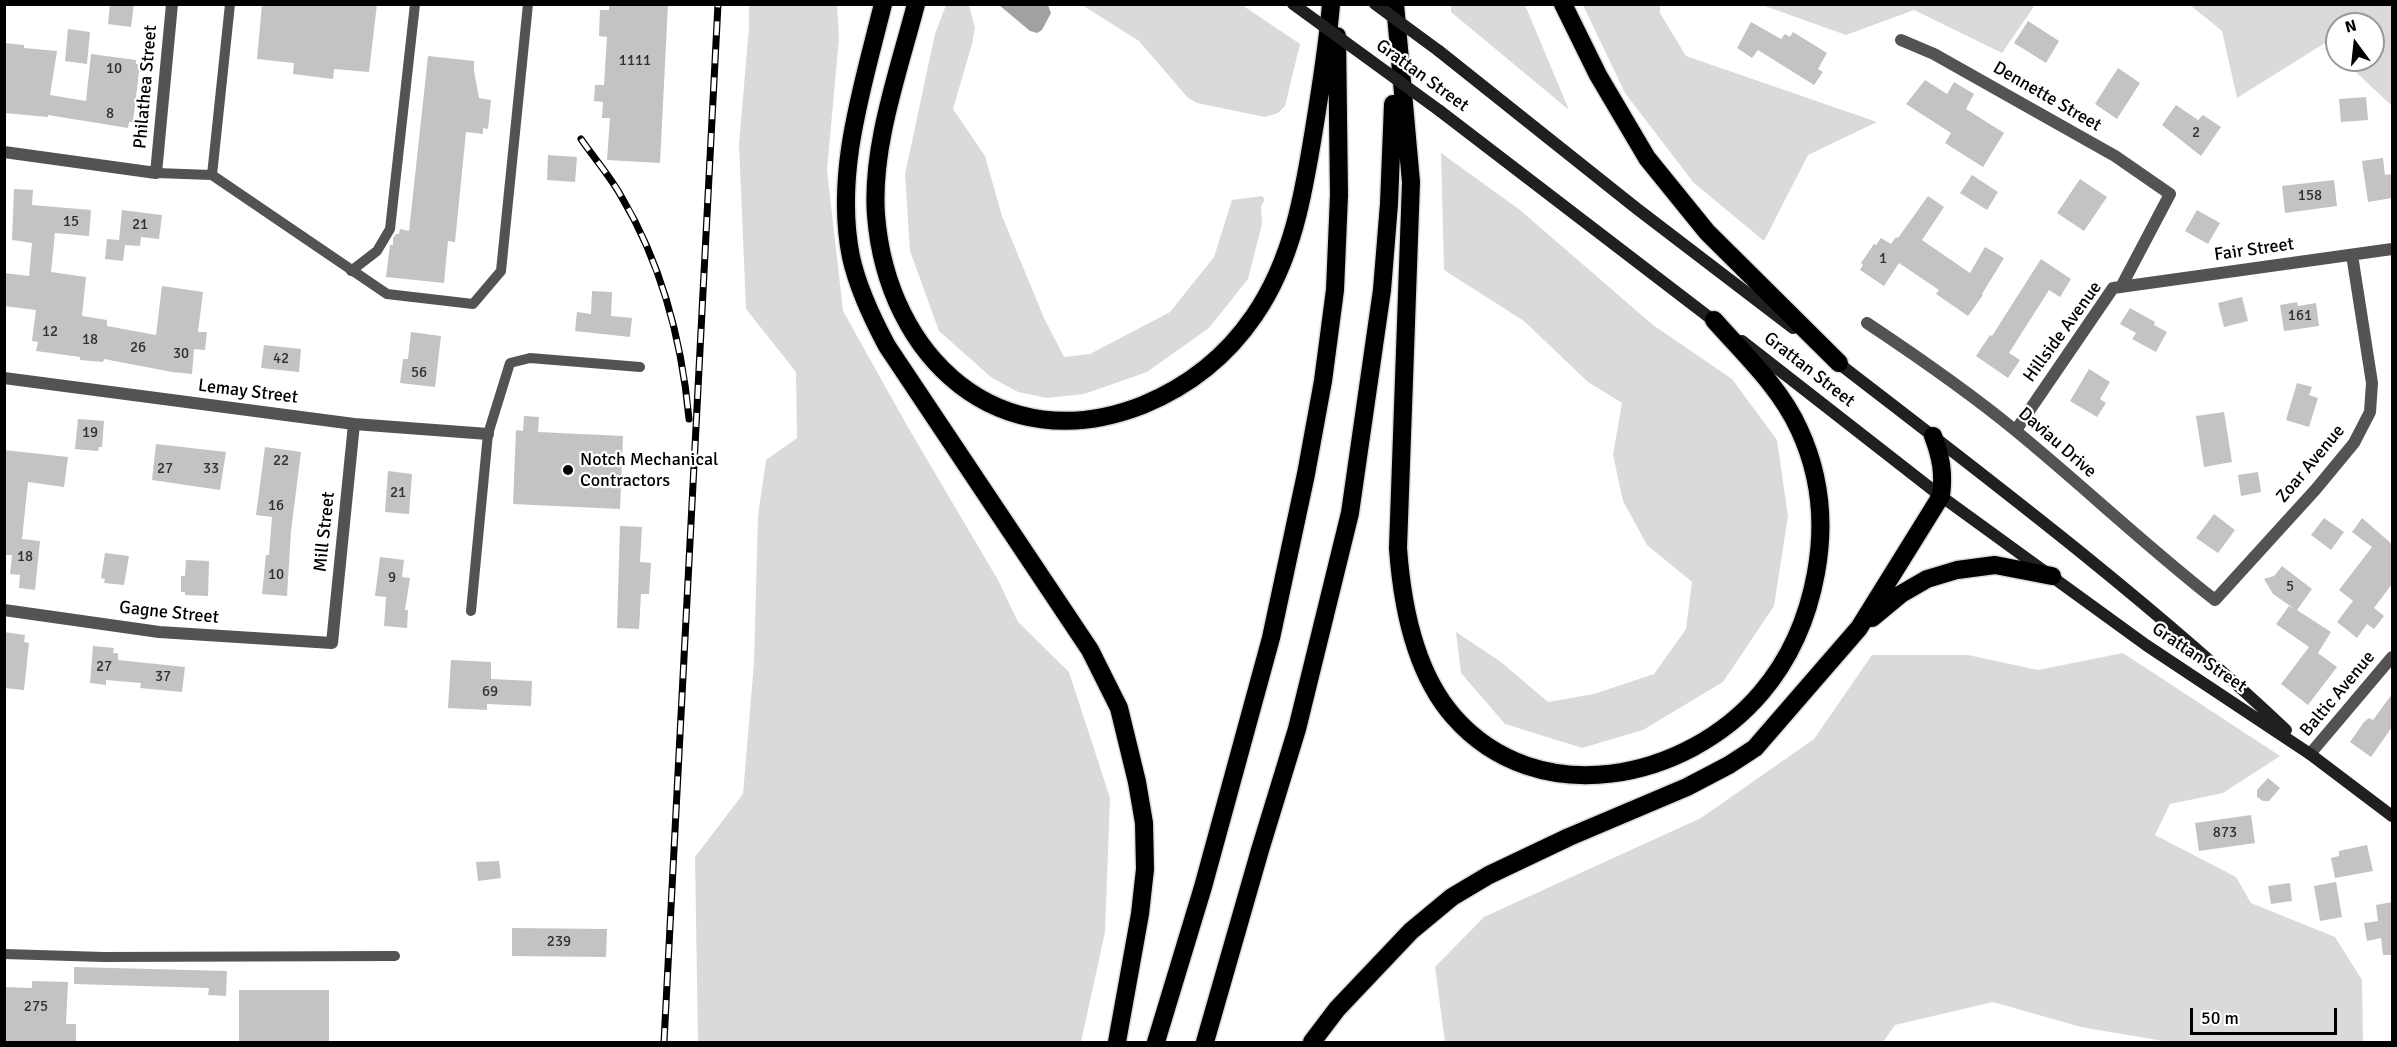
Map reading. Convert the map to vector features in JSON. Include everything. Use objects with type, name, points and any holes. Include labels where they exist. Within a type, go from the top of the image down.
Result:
[{"type":"highway","points":[[865,77],[871,4]]},
{"type":"highway","points":[[883,4],[851,145],[846,202],[851,258],[863,298],[887,346],[1090,650],[1119,708],[1137,782],[1144,823],[1145,869],[1140,914],[1117,1042]]},
{"type":"highway","points":[[916,4],[888,113],[877,170],[875,195],[878,233],[885,272],[891,290],[917,340],[928,356],[952,380],[988,403],[1008,411],[1062,420],[1116,414],[1141,406],[1174,390],[1218,360],[1255,315],[1277,276],[1297,217],[1309,164],[1331,4]]},
{"type":"highway","points":[[1156,1042],[1206,876],[1270,638],[1306,474],[1323,381],[1335,290],[1340,195],[1336,4]]},
{"type":"highway","points":[[1393,4],[1411,182],[1399,539],[1400,575],[1418,651],[1434,687],[1467,730],[1516,762],[1556,773],[1593,776],[1629,772],[1682,753],[1717,733],[1750,705],[1774,677],[1793,644],[1812,593],[1820,546],[1820,509],[1813,470],[1803,438],[1787,406],[1714,320]]},
{"type":"highway","points":[[1205,1042],[1297,729],[1350,513],[1382,290],[1394,130],[1393,4]]},
{"type":"highway","points":[[1563,4],[1598,75],[1647,158],[1707,232],[1839,363]]},
{"type":"highway","points":[[1312,1042],[1337,1009],[1411,931],[1452,897],[1489,875],[1569,837],[1687,788],[1755,748],[1859,628],[1941,496],[1944,475],[1940,454],[1933,436]]},
{"type":"highway","points":[[1859,628],[1901,594],[1927,579],[1957,570],[1995,565],[2052,576]]},
{"type":"main road","name":"Grattan Street","points":[[1293,4],[1440,111],[1941,496],[2146,645],[2310,754],[2392,816]]},
{"type":"main road","name":"Grattan Street","points":[[1375,4],[1439,51],[1636,208],[1933,436],[2112,579],[2234,681],[2310,754]]},
{"type":"street","name":"Philathea Street","points":[[156,173],[172,4]]},
{"type":"street","name":"Dennette Street","points":[[1901,40],[1935,54],[2115,156],[2169,194]]},
{"type":"street","points":[[4,152],[156,173]]},
{"type":"street","name":"Hillside Avenue","points":[[2016,430],[2114,288],[2121,287],[2169,194]]},
{"type":"street","name":"Fair Street","points":[[2121,287],[2392,249]]},
{"type":"street","name":"Zoar Avenue","points":[[2215,600],[2342,459],[2366,423],[2370,412],[2372,383],[2352,255]]},
{"type":"street","name":"Daviau Drive","points":[[1867,323],[1945,376],[2016,430],[2159,556],[2215,600]]},
{"type":"street","name":"Lemay Street","points":[[4,378],[354,424],[488,434]]},
{"type":"street","name":"Mill Street","points":[[332,643],[354,424]]},
{"type":"street","name":"Gagne Street","points":[[4,610],[159,632],[332,643]]},
{"type":"street","name":"Baltic Avenue","points":[[2310,754],[2392,657]]},
{"type":"lane","points":[[212,175],[230,4]]},
{"type":"lane","points":[[351,271],[377,251],[390,229],[415,4]]},
{"type":"lane","points":[[156,173],[212,175],[387,294],[473,304],[501,272],[528,4]]},
{"type":"lane","points":[[471,611],[488,434],[510,363],[530,358],[640,366]]},
{"type":"lane","points":[[4,954],[104,957],[395,956]]},
{"type":"shaded area","points":[[2035,4],[2002,53],[1914,10],[1846,35],[1762,5]]},
{"type":"shaded area","points":[[749,5],[837,5],[839,38],[827,170],[843,311],[998,580],[1018,622],[1069,672],[1110,798],[1105,932],[1081,1042],[698,1042],[695,857],[743,794],[754,663],[758,516],[766,460],[797,438],[796,372],[746,309],[739,144]]},
{"type":"shaded area","points":[[946,5],[969,5],[975,28],[953,109],[985,156],[1002,216],[1044,318],[1064,357],[1090,354],[1170,312],[1214,257],[1232,200],[1262,196],[1265,200],[1261,206],[1262,224],[1248,279],[1209,328],[1147,372],[1084,394],[1047,398],[1018,392],[992,378],[939,331],[910,251],[905,174],[935,34]]},
{"type":"shaded area","points":[[999,5],[1048,5],[1051,13],[1042,30],[1037,33],[1030,31]]},
{"type":"shaded area","points":[[1082,5],[1242,5],[1300,44],[1285,106],[1278,113],[1265,117],[1197,103],[1188,98],[1139,41]]},
{"type":"shaded area","points":[[1451,5],[1525,5],[1569,110],[1451,12]]},
{"type":"shaded area","points":[[1583,5],[1660,5],[1660,13],[1686,56],[1877,122],[1808,155],[1764,241],[1693,182],[1625,93]]},
{"type":"shaded area","points":[[2190,5],[2392,5],[2392,106],[2356,72],[2385,72],[2385,12],[2325,12],[2325,43],[2237,98],[2222,31]]},
{"type":"shaded area","points":[[1441,153],[1520,210],[1653,325],[1732,379],[1777,440],[1788,516],[1774,606],[1723,682],[1643,730],[1582,748],[1505,724],[1461,673],[1456,632],[1501,662],[1548,702],[1594,694],[1654,674],[1686,629],[1692,582],[1647,545],[1623,501],[1613,455],[1622,403],[1588,382],[1524,321],[1444,270]]},
{"type":"shaded area","points":[[2123,653],[2280,756],[2223,793],[2170,804],[2155,835],[2236,877],[2251,903],[2335,937],[2362,980],[2363,1042],[2169,1042],[2081,1027],[1993,1002],[1895,1025],[1883,1042],[1445,1042],[1435,967],[1484,917],[1701,818],[1814,739],[1872,655],[1968,655],[2038,670]]},
{"type":"building","points":[[110,4],[134,4],[131,27],[108,24]]},
{"type":"building","points":[[262,4],[377,4],[369,72],[334,69],[333,79],[293,74],[294,63],[257,59]]},
{"type":"building","points":[[609,4],[668,4],[660,163],[607,160],[610,118],[602,118],[603,102],[594,101],[595,85],[604,85],[607,37],[599,36],[600,10],[609,10]]},
{"type":"building","points":[[2028,21],[2059,41],[2046,63],[2014,43]]},
{"type":"building","points":[[1751,22],[1781,39],[1785,34],[1790,37],[1793,32],[1827,53],[1818,69],[1823,72],[1814,85],[1758,50],[1752,58],[1737,48]]},
{"type":"building","points":[[68,29],[90,32],[87,64],[65,61]]},
{"type":"building","points":[[4,43],[24,45],[24,48],[57,51],[50,95],[86,101],[91,54],[136,60],[136,64],[140,64],[133,122],[129,122],[128,128],[48,115],[48,117],[4,113]]},
{"type":"building","points":[[428,56],[474,61],[479,98],[491,100],[488,129],[483,128],[483,134],[466,132],[455,242],[448,241],[444,283],[386,277],[393,238],[399,234],[400,229],[409,231]]},
{"type":"building","points":[[2118,68],[2140,83],[2117,119],[2095,104]]},
{"type":"building","points":[[1925,80],[1947,94],[1954,82],[1974,94],[1966,109],[2004,133],[1983,167],[1945,143],[1951,133],[1906,104]]},
{"type":"building","points":[[2366,97],[2368,120],[2341,122],[2339,99]]},
{"type":"building","points":[[2176,105],[2198,120],[2203,115],[2221,127],[2201,156],[2162,125]]},
{"type":"building","points":[[548,155],[577,157],[575,182],[547,180]]},
{"type":"building","points":[[2383,158],[2385,175],[2392,174],[2392,198],[2368,202],[2362,161]]},
{"type":"building","points":[[1972,175],[1998,192],[1987,210],[1960,193]]},
{"type":"building","points":[[2080,179],[2107,197],[2084,231],[2057,213]]},
{"type":"building","points":[[2334,180],[2337,206],[2285,213],[2282,186]]},
{"type":"building","points":[[14,189],[33,190],[32,205],[91,210],[89,236],[55,233],[51,272],[86,277],[82,316],[107,320],[107,326],[156,335],[162,286],[203,292],[198,332],[207,332],[205,350],[194,349],[192,374],[104,359],[103,362],[80,360],[80,357],[36,351],[38,342],[32,341],[36,310],[4,306],[4,273],[29,276],[32,243],[12,240]]},
{"type":"building","points":[[1928,196],[1944,207],[1922,240],[1970,273],[1985,247],[2004,258],[1968,316],[1936,294],[1939,290],[1899,263],[1884,286],[1860,270],[1863,265],[1861,263],[1874,244],[1876,245],[1881,238],[1891,244],[1896,237],[1898,238]]},
{"type":"building","points":[[122,210],[162,215],[159,239],[141,237],[140,246],[125,245],[123,261],[105,259],[107,239],[119,240]]},
{"type":"building","points":[[2197,210],[2220,223],[2208,244],[2185,231]]},
{"type":"building","points":[[2041,259],[2071,279],[2060,297],[2049,290],[2009,353],[2020,360],[2008,378],[1976,356],[1990,335],[1992,336]]},
{"type":"building","points":[[592,291],[612,292],[611,316],[632,318],[630,337],[575,331],[577,312],[591,314]]},
{"type":"building","points":[[2242,297],[2248,321],[2224,327],[2218,303]]},
{"type":"building","points":[[2297,302],[2298,306],[2316,303],[2319,326],[2284,331],[2280,305]]},
{"type":"building","points":[[2130,308],[2155,322],[2154,325],[2167,332],[2156,352],[2132,339],[2136,333],[2120,324]]},
{"type":"building","points":[[411,332],[441,336],[435,387],[400,383],[403,359],[408,359]]},
{"type":"building","points":[[264,345],[301,349],[299,372],[261,368]]},
{"type":"building","points":[[2089,369],[2110,382],[2100,399],[2106,403],[2097,417],[2070,401]]},
{"type":"building","points":[[2297,383],[2312,387],[2309,395],[2318,398],[2309,427],[2286,420]]},
{"type":"building","points":[[2224,412],[2232,462],[2204,467],[2196,416]]},
{"type":"building","name":"Notch Mechanical Contractors","points":[[524,416],[539,417],[538,432],[623,436],[620,509],[513,504],[516,430],[523,431]]},
{"type":"building","points":[[78,419],[104,421],[102,447],[99,447],[98,451],[75,449]]},
{"type":"building","points":[[156,444],[226,452],[220,490],[152,480]]},
{"type":"building","points":[[265,447],[301,452],[291,531],[287,596],[262,594],[266,555],[269,555],[272,517],[256,515]]},
{"type":"building","points":[[4,450],[68,457],[64,487],[28,482],[22,539],[40,541],[35,590],[19,588],[20,575],[10,574],[12,555],[4,555]]},
{"type":"building","points":[[388,471],[412,474],[409,514],[385,512]]},
{"type":"building","points":[[2258,472],[2261,492],[2241,496],[2238,475]]},
{"type":"building","points":[[2214,514],[2235,530],[2218,553],[2196,538]]},
{"type":"building","points":[[2324,518],[2344,532],[2331,550],[2311,535]]},
{"type":"building","points":[[2362,518],[2392,544],[2392,584],[2374,608],[2384,616],[2374,629],[2367,624],[2357,638],[2337,622],[2353,601],[2339,590],[2372,547],[2352,532]]},
{"type":"building","points":[[620,526],[642,527],[640,562],[651,563],[649,594],[641,594],[639,629],[617,628]]},
{"type":"building","points":[[105,553],[129,556],[124,585],[104,583],[105,579],[101,578]]},
{"type":"building","points":[[380,557],[404,560],[402,577],[410,578],[405,610],[408,610],[407,628],[384,626],[386,597],[375,596]]},
{"type":"building","points":[[186,560],[209,561],[208,596],[185,595],[185,592],[181,592],[181,576],[185,576]]},
{"type":"building","points":[[2282,566],[2312,589],[2297,610],[2331,632],[2318,653],[2337,667],[2308,705],[2281,684],[2309,647],[2276,624],[2289,606],[2296,610],[2273,594],[2264,579],[2274,576]]},
{"type":"building","points":[[4,632],[25,635],[24,642],[29,643],[24,690],[4,688]]},
{"type":"building","points":[[93,646],[114,648],[113,653],[118,653],[118,660],[185,667],[182,692],[140,688],[141,683],[106,680],[106,685],[90,683]]},
{"type":"building","points":[[451,660],[491,662],[491,679],[532,681],[531,706],[487,704],[487,710],[448,708]]},
{"type":"building","points":[[2392,694],[2392,727],[2371,757],[2350,742],[2364,722],[2369,718],[2373,720]]},
{"type":"building","points":[[2268,778],[2280,788],[2269,801],[2263,801],[2257,797],[2257,790]]},
{"type":"building","points":[[2251,815],[2255,843],[2199,851],[2195,823]]},
{"type":"building","points":[[2367,845],[2373,871],[2335,878],[2331,858],[2339,856],[2339,851]]},
{"type":"building","points":[[499,861],[501,878],[478,881],[476,862]]},
{"type":"building","points":[[2336,882],[2342,917],[2320,921],[2314,886]]},
{"type":"building","points":[[2290,883],[2292,901],[2271,904],[2268,886]]},
{"type":"building","points":[[2392,902],[2392,955],[2383,955],[2381,938],[2367,941],[2364,923],[2378,921],[2376,905]]},
{"type":"building","points":[[512,928],[607,929],[606,957],[512,956]]},
{"type":"building","points":[[74,967],[227,971],[226,996],[208,995],[209,988],[74,984]]},
{"type":"building","points":[[32,981],[68,982],[66,1024],[76,1024],[76,1042],[4,1041],[4,987],[32,988]]},
{"type":"building","points":[[239,990],[329,990],[329,1042],[239,1042]]},
{"type":"railway","points":[[664,1042],[718,4]]},
{"type":"railway","points":[[581,139],[621,196],[648,248],[675,332],[689,419]]},
{"type":"place","name":"Notch Mechanical Contractors","points":[[568,470]]}]
